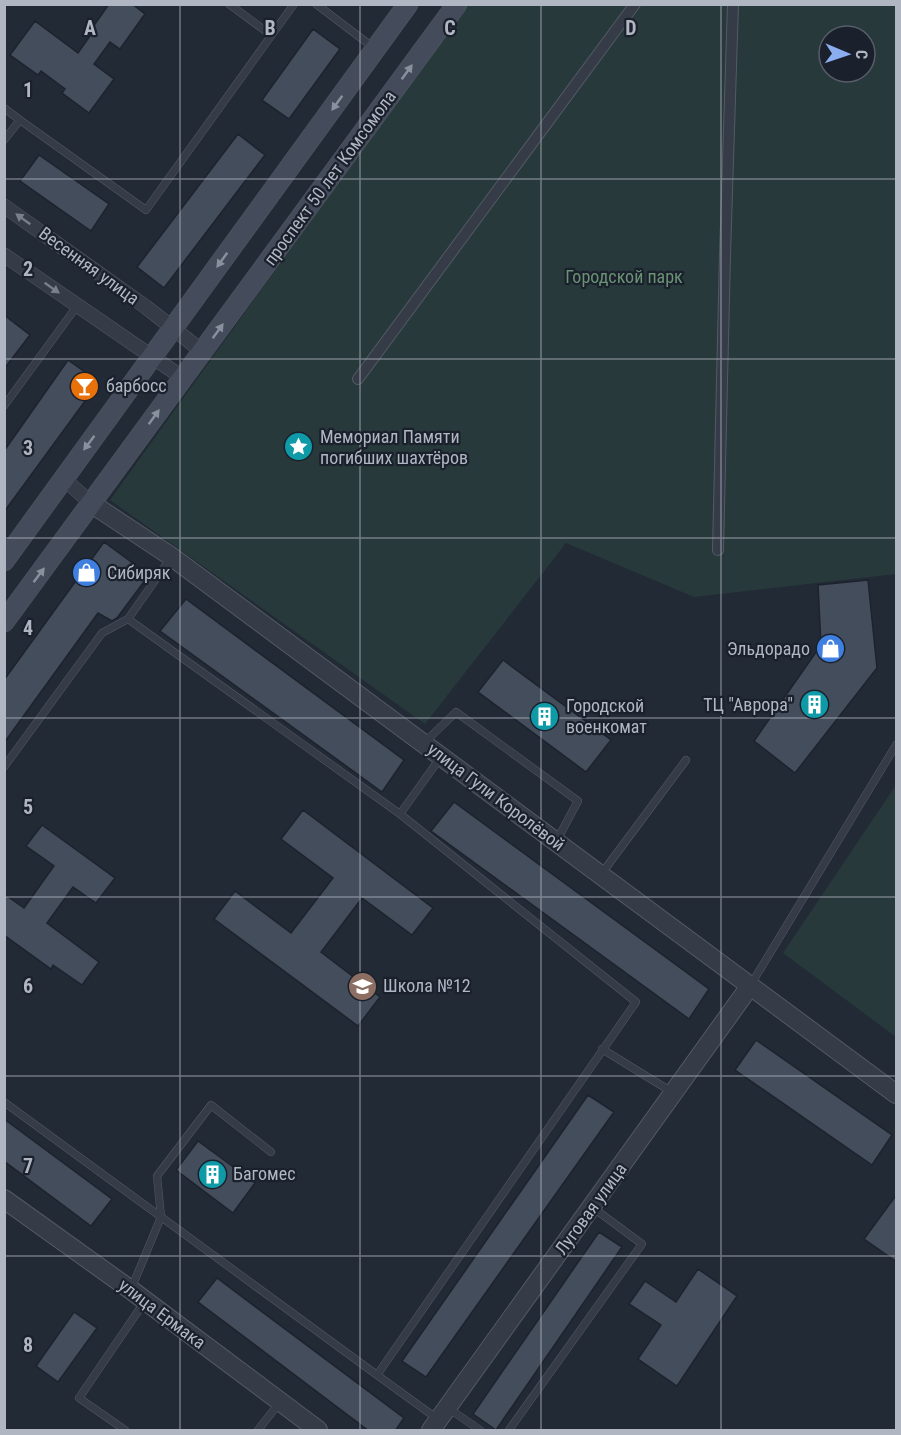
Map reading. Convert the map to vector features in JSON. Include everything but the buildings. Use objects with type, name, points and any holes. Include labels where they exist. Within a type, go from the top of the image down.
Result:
[{"type":"main road","points":[[4,561],[408,4]]},
{"type":"main road","name":"проспект 50 лет Комсомола","points":[[4,622],[456,4]]},
{"type":"street","points":[[358,379],[635,4]]},
{"type":"street","points":[[718,550],[733,4]]},
{"type":"street","name":"Весенняя улица","points":[[4,206],[172,328]]},
{"type":"street","points":[[4,255],[183,378]]},
{"type":"street","points":[[172,328],[203,352]]},
{"type":"street","points":[[63,478],[92,504]]},
{"type":"street","name":"улица Гули Королёвой","points":[[92,504],[172,557],[897,1094]]},
{"type":"street","name":"Луговая улица","points":[[439,1419],[750,986]]},
{"type":"street","name":"улица Ермака","points":[[4,1199],[138,1295],[318,1431]]},
{"type":"lane","points":[[229,4],[271,35]]},
{"type":"lane","points":[[4,108],[146,210],[294,4]]},
{"type":"lane","points":[[316,4],[376,49]]},
{"type":"lane","points":[[4,141],[20,120]]},
{"type":"lane","points":[[4,406],[77,306]]},
{"type":"lane","points":[[4,392],[11,397]]},
{"type":"lane","points":[[4,767],[102,633],[128,619],[172,557]]},
{"type":"lane","points":[[128,619],[400,814],[636,1002],[377,1375]]},
{"type":"lane","points":[[423,743],[456,712],[578,801],[556,842]]},
{"type":"lane","points":[[750,986],[897,745]]},
{"type":"lane","points":[[400,814],[441,757]]},
{"type":"lane","points":[[601,875],[686,760]]},
{"type":"lane","points":[[602,1049],[674,1094]]},
{"type":"lane","points":[[4,1102],[439,1419],[480,1431]]},
{"type":"lane","points":[[125,1431],[79,1398],[138,1295],[161,1217],[157,1176],[211,1105],[271,1152]]},
{"type":"lane","points":[[509,1431],[642,1245],[592,1207]]},
{"type":"lane","points":[[258,1431],[280,1402]]},
{"type":"green space","name":"Городской парк","points":[[466,5],[896,5],[896,574],[694,597],[566,543],[425,724],[110,500]]},
{"type":"green space","points":[[896,785],[896,1037],[783,953]]},
{"type":"place","name":"барбосс","points":[[85,386]]},
{"type":"place","name":"Мемориал Памяти погибших шахтёров","points":[[299,447]]},
{"type":"place","name":"Сибиряк","points":[[86,573]]},
{"type":"place","name":"Эльдорадо","points":[[831,649]]},
{"type":"place","name":"ТЦ \"Аврора\"","points":[[814,705]]},
{"type":"place","name":"Городской военкомат","points":[[545,716]]},
{"type":"place","name":"Школа №12","points":[[362,986]]},
{"type":"place","name":"Багомес","points":[[212,1174]]}]
